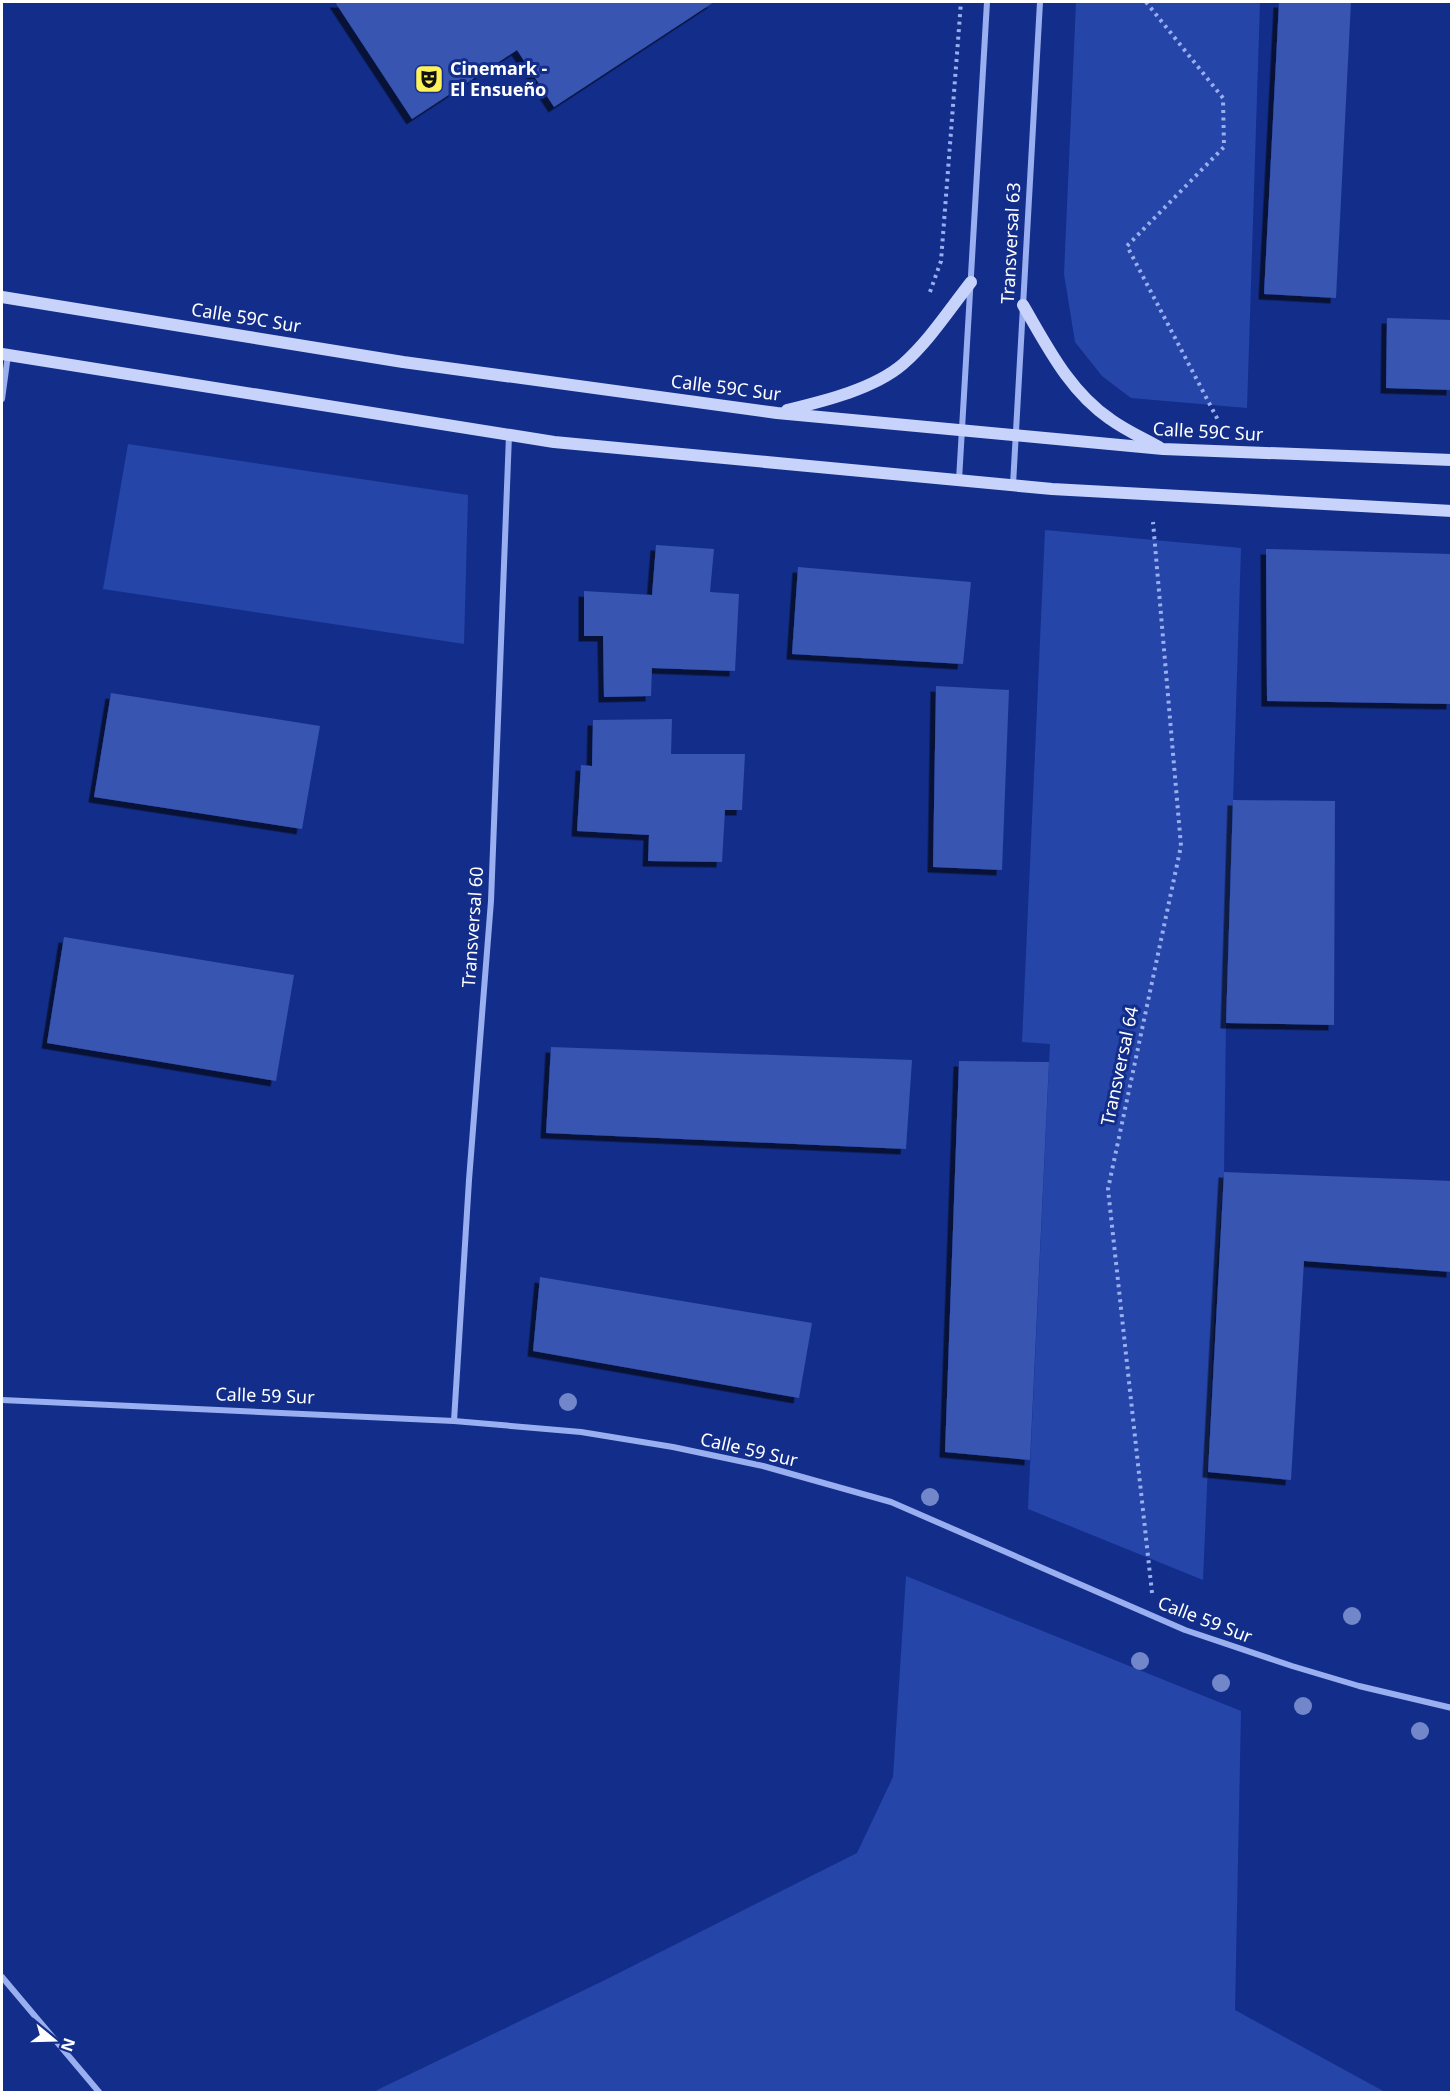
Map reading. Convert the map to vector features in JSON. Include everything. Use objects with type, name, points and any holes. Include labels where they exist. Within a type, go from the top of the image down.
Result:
[{"type":"street","name":"Transversal 63","points":[[959,480],[987,2]]},
{"type":"street","name":"Transversal 63","points":[[1014,485],[1040,2]]},
{"type":"street","points":[[777,413],[825,401],[864,387],[901,366],[926,340],[971,282]]},
{"type":"street","name":"Calle 59C Sur","points":[[2,297],[403,362],[777,413],[1163,449],[1452,460]]},
{"type":"street","points":[[1023,304],[1061,370],[1086,400],[1111,420],[1163,449]]},
{"type":"street","points":[[2,399],[5,355],[554,442],[1107,494],[1452,511]]},
{"type":"street","name":"Transversal 60","points":[[454,1421],[469,1180],[491,901],[509,435]]},
{"type":"street","name":"Calle 59 Sur","points":[[2,1400],[454,1421],[580,1431],[763,1466],[881,1499],[1155,1618],[1265,1659],[1359,1686],[1452,1708]]},
{"type":"street","points":[[2,1977],[99,2092]]},
{"type":"path","points":[[930,293],[941,261],[961,2]]},
{"type":"path","points":[[1146,2],[1223,98],[1224,147],[1127,246],[1219,422]]},
{"type":"path","name":"Transversal 64","points":[[1153,522],[1181,846],[1107,1189],[1155,1618]]},
{"type":"shaded area","points":[[1076,2],[1260,2],[1247,408],[1131,398],[1102,376],[1075,342],[1064,274]]},
{"type":"shaded area","points":[[128,444],[468,495],[464,644],[103,589]]},
{"type":"shaded area","points":[[1045,530],[1241,548],[1226,1023],[1224,1172],[1216,1278],[1203,1580],[1028,1509],[1050,1044],[1022,1042]]},
{"type":"shaded area","points":[[906,1576],[1241,1711],[1235,2010],[1385,2092],[373,2092],[603,1981],[857,1853],[893,1777]]},
{"type":"building","name":"Cinemark - El Ensueño","points":[[335,2],[714,2],[554,107],[517,50],[412,119]]},
{"type":"building","points":[[1279,2],[1351,2],[1336,298],[1264,294]]},
{"type":"building","points":[[1387,318],[1452,320],[1452,390],[1386,388]]},
{"type":"building","points":[[656,545],[714,549],[710,592],[739,594],[735,671],[652,668],[651,696],[604,697],[603,636],[584,636],[584,591],[652,595]]},
{"type":"building","points":[[1266,549],[1452,554],[1452,704],[1267,701]]},
{"type":"building","points":[[798,567],[971,582],[963,664],[792,654]]},
{"type":"building","points":[[936,686],[1009,690],[1002,870],[933,867]]},
{"type":"building","points":[[111,693],[320,726],[302,829],[94,797]]},
{"type":"building","points":[[672,719],[671,754],[745,754],[742,810],[725,810],[722,862],[648,861],[649,835],[577,831],[581,765],[592,766],[593,720]]},
{"type":"building","points":[[1233,800],[1335,801],[1334,1025],[1226,1023]]},
{"type":"building","points":[[64,937],[294,975],[276,1081],[47,1043]]},
{"type":"building","points":[[551,1047],[912,1060],[906,1149],[546,1133]]},
{"type":"building","points":[[959,1061],[1049,1062],[1030,1460],[945,1452]]},
{"type":"building","points":[[1224,1172],[1452,1181],[1452,1272],[1304,1261],[1291,1480],[1208,1472]]},
{"type":"building","points":[[540,1277],[812,1323],[799,1398],[533,1351]]},
{"type":"place","name":"Cinemark - El Ensueño","points":[[429,79]]}]
